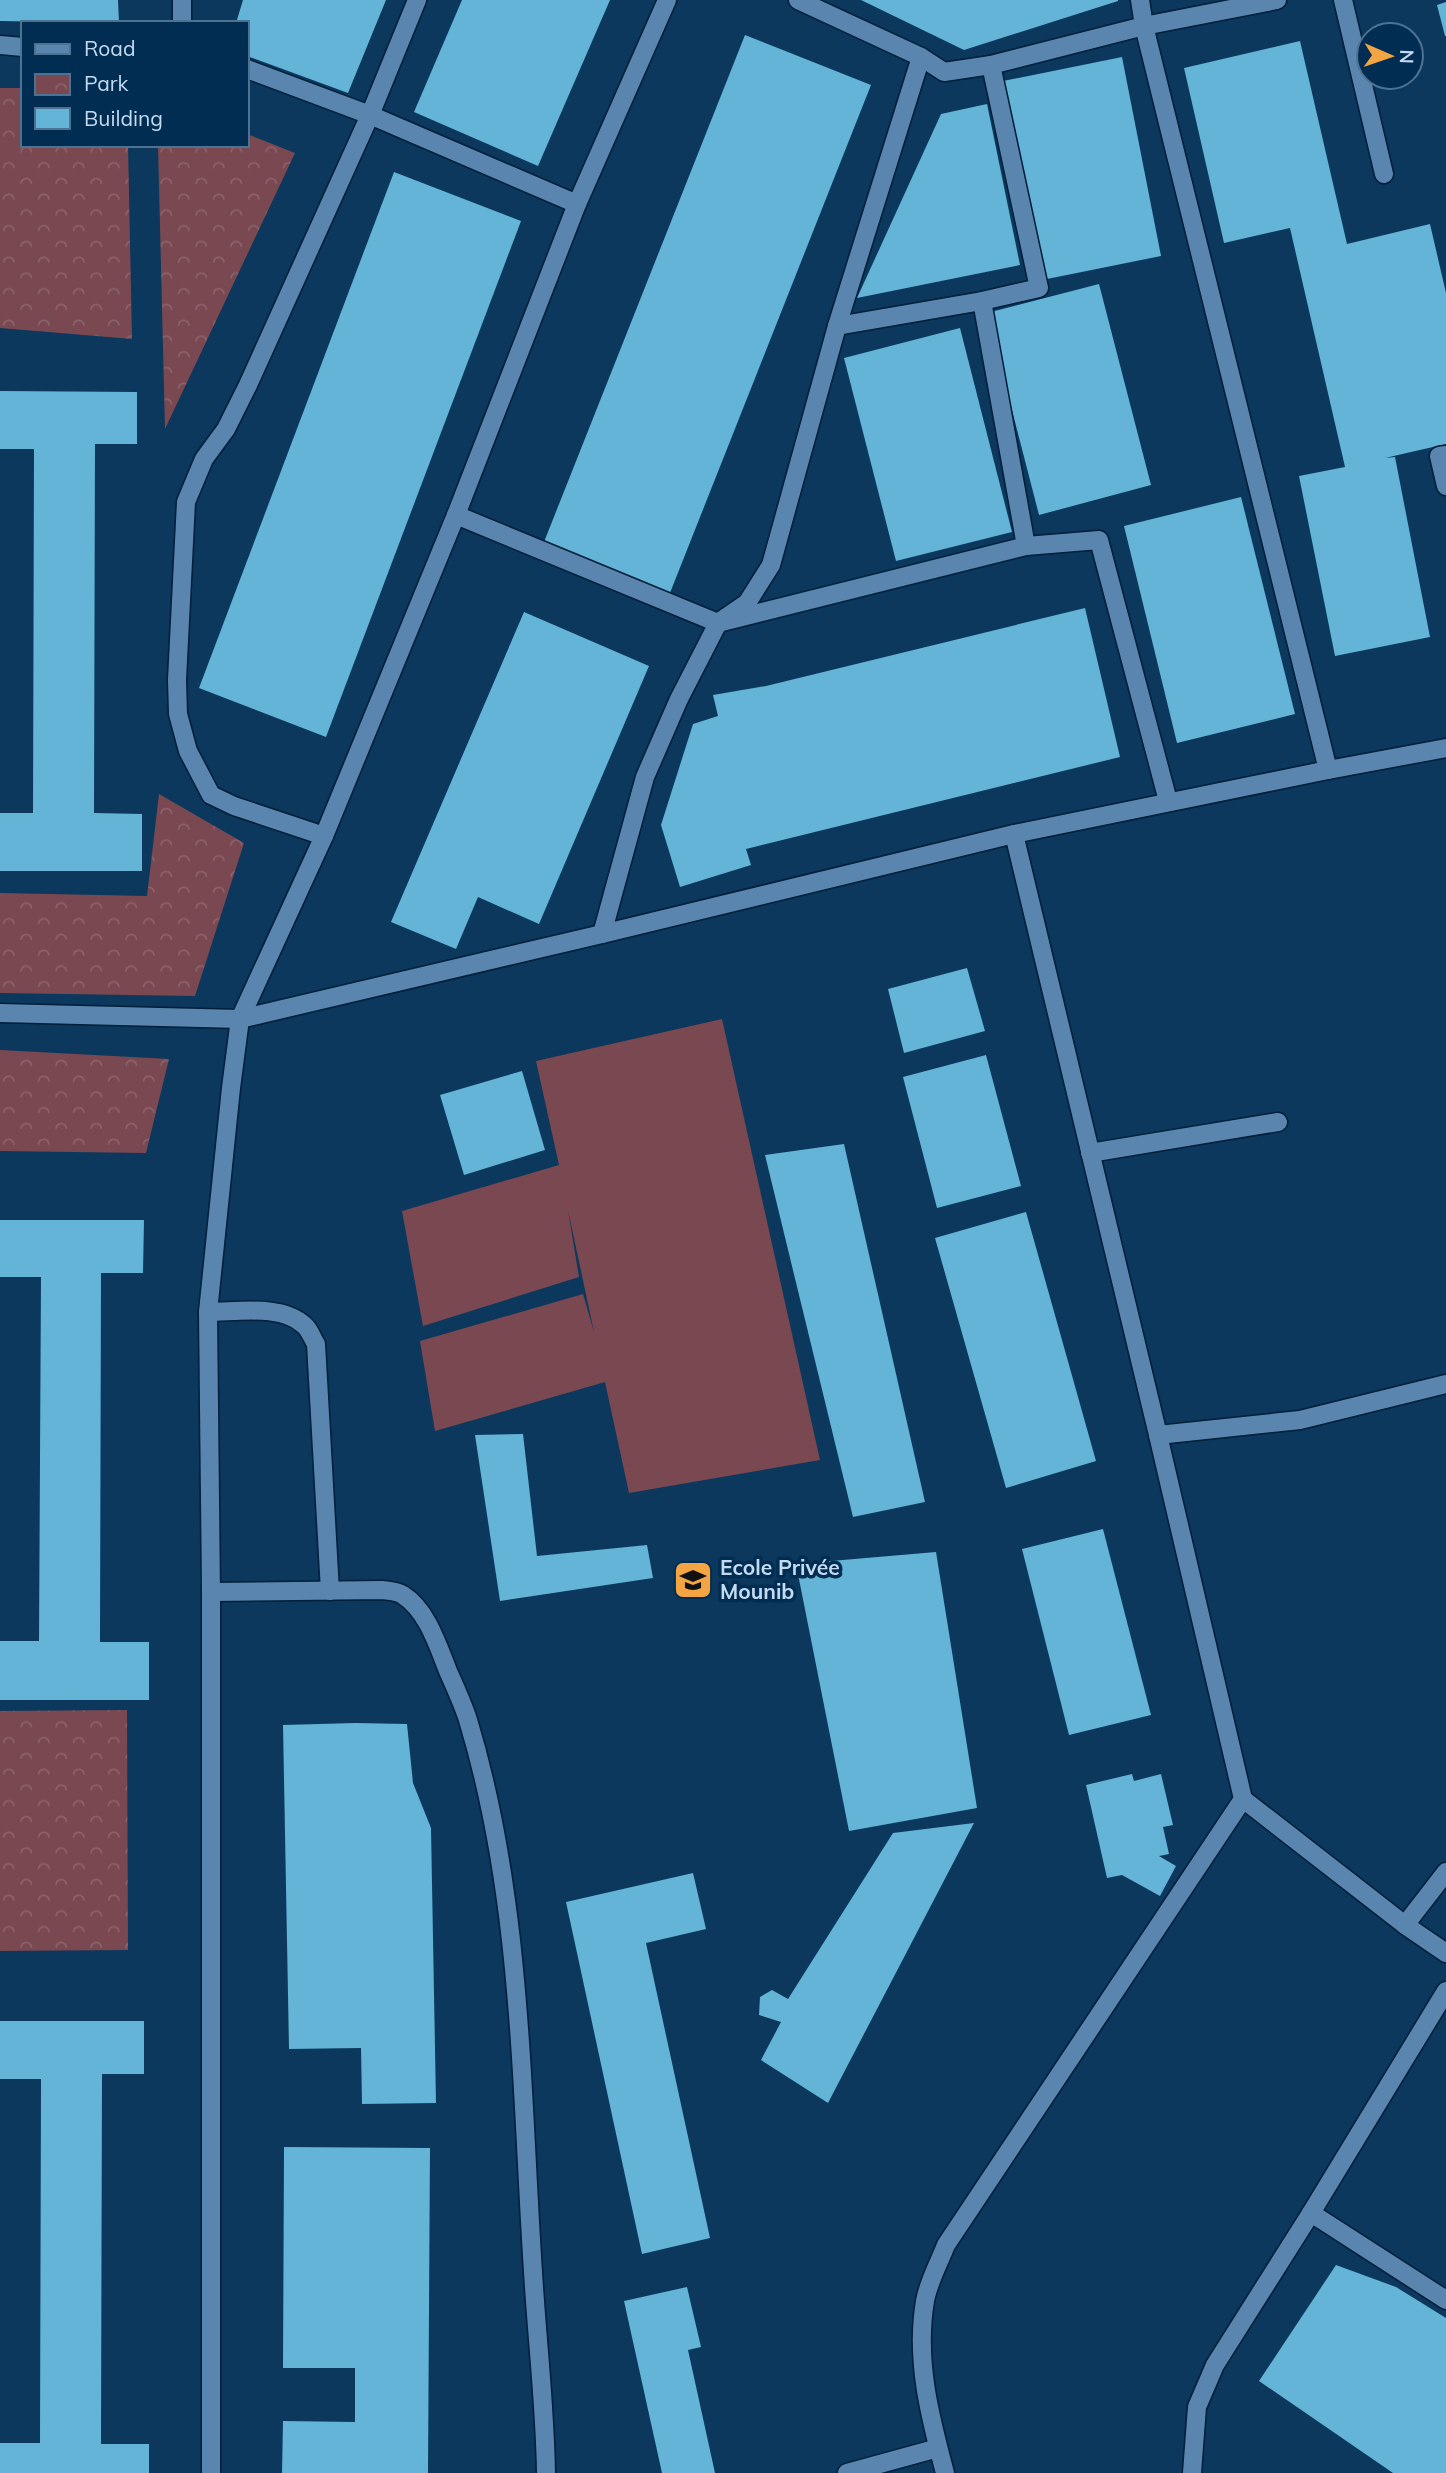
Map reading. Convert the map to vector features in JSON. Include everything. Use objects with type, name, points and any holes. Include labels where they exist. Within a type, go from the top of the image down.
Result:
[{"type":"street","points":[[182,0],[182,21]]},
{"type":"street","points":[[324,836],[234,806],[211,795],[188,751],[178,714],[177,680],[186,502],[204,459],[226,429],[370,116],[417,0]]},
{"type":"street","points":[[211,2473],[211,1592],[208,1311],[230,1088],[240,1019],[324,836],[456,515],[577,204],[667,0]]},
{"type":"street","points":[[797,0],[921,57],[944,72],[991,65],[1144,26],[1277,0]]},
{"type":"street","points":[[1140,0],[1144,26],[1328,770]]},
{"type":"street","points":[[1343,0],[1384,174]]},
{"type":"street","points":[[0,45],[21,47]]},
{"type":"street","points":[[602,934],[645,777],[679,699],[718,623],[747,603],[771,565],[837,326],[921,57]]},
{"type":"street","points":[[837,326],[982,301],[1039,288],[991,65]]},
{"type":"street","points":[[248,69],[370,116],[577,204]]},
{"type":"street","points":[[982,301],[1026,546]]},
{"type":"street","points":[[1446,455],[1439,456],[1446,486]]},
{"type":"street","points":[[456,515],[718,623],[1026,546],[1099,540],[1168,801]]},
{"type":"street","points":[[0,1013],[240,1019],[1013,834],[1168,801],[1446,748]]},
{"type":"street","points":[[1013,834],[1243,1799],[1405,1925],[1446,1952]]},
{"type":"street","points":[[1090,1153],[1278,1122]]},
{"type":"street","points":[[208,1311],[275,1312],[293,1316],[307,1327],[316,1344],[330,1591]]},
{"type":"street","points":[[1158,1435],[1300,1419],[1446,1384]]},
{"type":"street","points":[[211,1592],[382,1590],[401,1593],[416,1607],[435,1639],[467,1719],[490,1811],[506,1906],[524,2089],[546,2473]]},
{"type":"street","points":[[945,2473],[926,2400],[921,2357],[925,2299],[946,2245],[1243,1799]]},
{"type":"street","points":[[1405,1925],[1446,1872]]},
{"type":"street","points":[[1192,2473],[1197,2407],[1214,2365],[1311,2213],[1446,1991]]},
{"type":"street","points":[[1311,2213],[1446,2300]]},
{"type":"street","points":[[847,2473],[938,2448]]},
{"type":"green space","points":[[0,88],[21,88],[21,147],[128,147],[132,339],[0,328]]},
{"type":"green space","points":[[248,134],[295,153],[165,429],[158,147],[248,147]]},
{"type":"green space","points":[[159,794],[244,843],[195,996],[0,993],[0,893],[147,896]]},
{"type":"green space","points":[[722,1019],[820,1460],[629,1493],[605,1382],[435,1431],[420,1341],[583,1294],[594,1332],[568,1210],[579,1277],[423,1326],[402,1211],[559,1165],[536,1061]]},
{"type":"green space","points":[[0,1050],[169,1059],[146,1153],[0,1151]]},
{"type":"green space","points":[[127,1710],[128,1950],[0,1951],[0,1711]]},
{"type":"building","points":[[0,0],[118,0],[119,21],[0,21]]},
{"type":"building","points":[[243,0],[386,0],[348,93],[248,56],[248,21],[237,21]]},
{"type":"building","points":[[462,0],[610,0],[538,166],[414,112]]},
{"type":"building","points":[[861,0],[1118,0],[1118,1],[964,50]]},
{"type":"building","points":[[1446,2],[1446,36],[1445,36],[1437,5]]},
{"type":"building","points":[[745,35],[871,85],[668,598],[542,547]]},
{"type":"building","points":[[1300,41],[1347,244],[1430,224],[1446,293],[1446,444],[1385,458],[1395,457],[1430,637],[1335,656],[1299,476],[1345,467],[1290,228],[1224,243],[1184,68]]},
{"type":"building","points":[[1122,57],[1161,256],[1042,280],[1003,81]]},
{"type":"building","points":[[987,104],[1020,265],[857,298],[941,114]]},
{"type":"building","points":[[394,172],[521,221],[326,737],[199,688]]},
{"type":"building","points":[[1099,284],[1151,485],[1039,515],[987,313]]},
{"type":"building","points":[[960,328],[1012,532],[896,561],[844,358]]},
{"type":"building","points":[[0,391],[137,392],[137,444],[95,444],[94,813],[142,814],[142,871],[0,871],[0,813],[33,813],[34,449],[0,449]]},
{"type":"building","points":[[1241,497],[1295,714],[1177,743],[1124,526]]},
{"type":"building","points":[[1085,608],[1120,757],[746,849],[751,865],[680,887],[661,825],[693,724],[718,716],[713,695],[766,686]]},
{"type":"building","points":[[524,612],[649,666],[539,924],[478,897],[456,949],[391,922]]},
{"type":"building","points":[[967,968],[985,1031],[904,1053],[888,989]]},
{"type":"building","points":[[986,1055],[1021,1186],[937,1208],[903,1077]]},
{"type":"building","points":[[522,1071],[545,1150],[464,1175],[440,1095]]},
{"type":"building","points":[[844,1144],[925,1502],[853,1517],[765,1155]]},
{"type":"building","points":[[1026,1212],[1096,1461],[1006,1488],[935,1238]]},
{"type":"building","points":[[0,1220],[144,1220],[143,1273],[101,1273],[100,1642],[149,1642],[149,1700],[0,1700],[0,1641],[39,1641],[41,1277],[0,1277]]},
{"type":"building","points":[[523,1434],[537,1556],[647,1545],[653,1578],[500,1601],[475,1435]]},
{"type":"building","points":[[1103,1529],[1151,1715],[1069,1735],[1022,1549]]},
{"type":"building","points":[[936,1552],[977,1808],[849,1831],[796,1564]]},
{"type":"building","points":[[407,1724],[413,1783],[431,1828],[436,2103],[362,2104],[361,2048],[289,2049],[283,1725]]},
{"type":"building","points":[[1132,1774],[1134,1781],[1161,1774],[1173,1825],[1163,1827],[1169,1854],[1159,1856],[1176,1866],[1160,1896],[1122,1875],[1107,1878],[1086,1785]]},
{"type":"building","points":[[974,1823],[828,2103],[761,2060],[781,2022],[759,2015],[760,1997],[772,1990],[788,1999],[893,1833]]},
{"type":"building","points":[[693,1873],[706,1929],[646,1943],[710,2238],[642,2254],[566,1902]]},
{"type":"building","points":[[0,2021],[144,2021],[144,2074],[102,2074],[101,2444],[149,2444],[149,2473],[0,2473],[0,2443],[40,2443],[41,2079],[0,2079]]},
{"type":"building","points":[[284,2147],[430,2148],[428,2473],[282,2473],[283,2421],[355,2422],[355,2368],[283,2368]]},
{"type":"building","points":[[1336,2265],[1396,2287],[1446,2318],[1446,2473],[1393,2473],[1259,2381]]},
{"type":"building","points":[[687,2287],[701,2347],[688,2350],[715,2473],[662,2473],[624,2301]]},
{"type":"place","name":"Ecole Privée Mounib","points":[[693,1580]]}]
